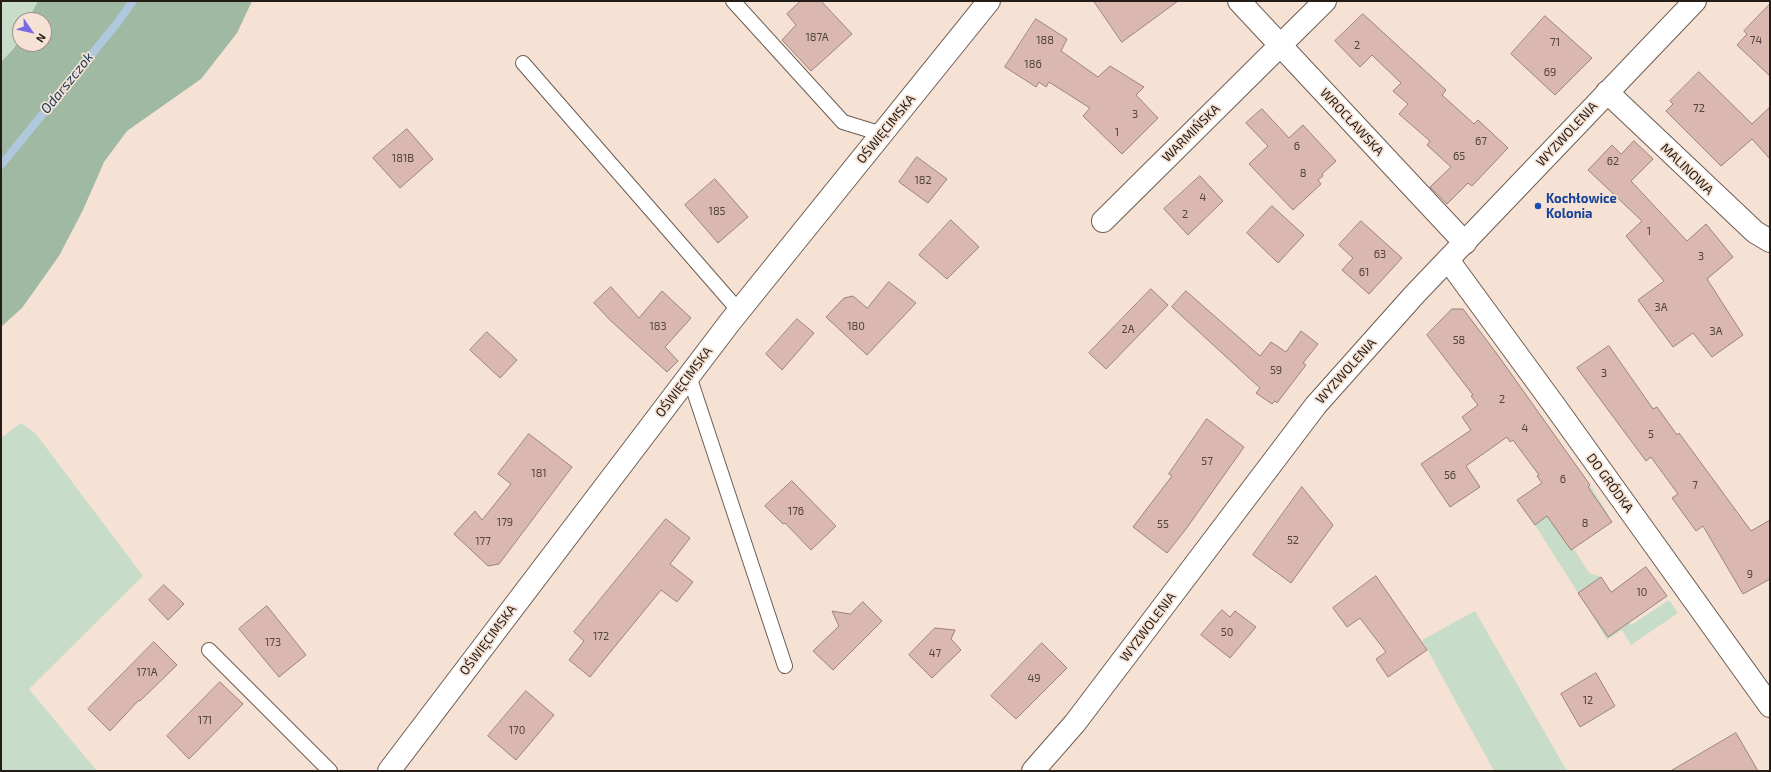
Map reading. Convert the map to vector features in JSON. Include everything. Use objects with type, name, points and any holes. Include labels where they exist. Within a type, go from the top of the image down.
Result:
[{"type":"street","name":"OŚWIĘCIMSKA","points":[[389,771],[739,311],[989,1]]},
{"type":"street","name":"WROCŁAWSKA","points":[[1239,1],[1465,243]]},
{"type":"street","name":"WARMIŃSKA","points":[[1103,221],[1325,1]]},
{"type":"street","name":"WYZWOLENIA","points":[[1033,771],[1075,723],[1316,405],[1415,294],[1695,1]]},
{"type":"street","name":"MALINOWA","points":[[1607,92],[1755,232],[1770,241]]},
{"type":"street","name":"DO GRÓDKA","points":[[1448,260],[1770,706]]},
{"type":"lane","points":[[734,1],[843,122],[882,134]]},
{"type":"lane","points":[[523,63],[739,311]]},
{"type":"lane","points":[[689,376],[785,666]]},
{"type":"lane","points":[[209,650],[330,771]]},
{"type":"green space","points":[[1,1],[38,1],[32,12],[12,12],[12,49],[1,62]]},
{"type":"green space","points":[[38,1],[252,1],[237,33],[201,79],[127,131],[104,162],[83,210],[59,256],[22,308],[1,327],[1,62],[12,50],[12,52],[52,52],[52,12],[32,12]]},
{"type":"green space","points":[[21,423],[36,434],[143,576],[29,689],[97,771],[1,771],[1,438]]},
{"type":"green space","points":[[1590,485],[1609,516],[1571,544],[1589,573],[1601,577],[1578,593],[1535,525]]},
{"type":"green space","points":[[1601,598],[1618,606],[1631,625],[1669,600],[1678,613],[1631,645],[1622,630],[1607,640],[1588,608]]},
{"type":"green space","points":[[1475,611],[1567,771],[1494,771],[1422,640]]},
{"type":"building","points":[[801,1],[821,1],[852,34],[811,71],[782,40],[796,25],[787,14]]},
{"type":"building","points":[[1094,1],[1178,1],[1122,42]]},
{"type":"building","points":[[1770,4],[1770,76],[1737,45],[1747,34],[1744,31]]},
{"type":"building","points":[[1363,14],[1446,90],[1442,95],[1474,124],[1478,120],[1508,148],[1472,186],[1468,183],[1447,204],[1430,187],[1451,167],[1427,145],[1430,141],[1399,114],[1408,104],[1393,91],[1401,83],[1372,55],[1360,67],[1335,41]]},
{"type":"building","points":[[1545,16],[1592,58],[1555,95],[1511,54]]},
{"type":"building","points":[[1036,19],[1067,39],[1061,51],[1098,77],[1110,66],[1144,87],[1136,95],[1158,118],[1122,154],[1083,116],[1090,108],[1049,82],[1046,87],[1039,82],[1036,87],[1005,67]]},
{"type":"building","points":[[1699,72],[1752,124],[1770,107],[1770,159],[1752,139],[1721,166],[1666,111],[1673,104],[1670,101]]},
{"type":"building","points":[[1262,109],[1289,138],[1303,125],[1336,161],[1322,174],[1323,176],[1318,180],[1321,184],[1293,210],[1249,164],[1268,146],[1246,123]]},
{"type":"building","points":[[407,129],[433,159],[400,188],[373,158]]},
{"type":"building","points":[[1634,141],[1653,159],[1631,181],[1687,241],[1706,224],[1733,257],[1707,279],[1743,335],[1712,357],[1693,333],[1673,347],[1638,300],[1664,281],[1626,236],[1642,221],[1588,170],[1612,145],[1621,154]]},
{"type":"building","points":[[917,157],[947,179],[928,203],[899,182]]},
{"type":"building","points":[[1200,176],[1223,201],[1188,235],[1164,209]]},
{"type":"building","points":[[715,179],[748,217],[718,243],[685,205]]},
{"type":"building","points":[[1272,206],[1304,235],[1278,263],[1247,233]]},
{"type":"building","points":[[951,220],[979,247],[947,279],[919,255]]},
{"type":"building","points":[[1361,221],[1402,258],[1369,294],[1342,270],[1353,258],[1339,245]]},
{"type":"building","points":[[889,282],[916,303],[867,355],[826,317],[844,298],[853,296],[867,308]]},
{"type":"building","points":[[611,287],[639,318],[662,291],[691,318],[665,347],[678,361],[667,372],[611,321],[594,303]]},
{"type":"building","points":[[1151,289],[1168,305],[1106,369],[1089,353]]},
{"type":"building","points":[[1186,291],[1260,356],[1271,342],[1286,352],[1301,331],[1318,344],[1303,363],[1306,365],[1277,403],[1275,401],[1272,404],[1256,393],[1260,388],[1172,307]]},
{"type":"building","points":[[1452,309],[1463,309],[1497,354],[1590,485],[1588,487],[1612,522],[1571,550],[1547,516],[1535,525],[1517,500],[1542,483],[1537,476],[1539,475],[1513,440],[1510,442],[1507,437],[1466,466],[1480,487],[1450,507],[1421,464],[1471,430],[1462,417],[1478,405],[1471,396],[1473,395],[1427,335]]},
{"type":"building","points":[[797,319],[814,333],[782,370],[766,354]]},
{"type":"building","points":[[487,332],[517,360],[500,378],[470,350]]},
{"type":"building","points":[[1609,346],[1653,409],[1657,407],[1677,435],[1679,433],[1751,531],[1770,520],[1770,579],[1743,594],[1703,526],[1696,531],[1672,498],[1678,494],[1651,457],[1646,461],[1577,368]]},
{"type":"building","points":[[1207,419],[1244,447],[1186,529],[1167,553],[1133,527],[1172,476],[1169,474]]},
{"type":"building","points":[[529,434],[572,467],[499,564],[488,566],[454,534],[475,511],[482,520],[511,484],[498,474]]},
{"type":"building","points":[[792,481],[836,526],[811,550],[785,523],[783,524],[765,506]]},
{"type":"building","points":[[1302,487],[1333,525],[1291,583],[1253,555]]},
{"type":"building","points":[[666,519],[690,538],[670,564],[693,582],[677,602],[661,590],[590,677],[569,660],[584,641],[574,632]]},
{"type":"building","points":[[1646,567],[1667,596],[1608,637],[1578,593],[1601,577],[1611,592]]},
{"type":"building","points":[[1376,576],[1427,650],[1388,677],[1376,659],[1386,652],[1360,618],[1347,627],[1333,608]]},
{"type":"building","points":[[164,585],[184,604],[168,620],[149,600]]},
{"type":"building","points":[[863,602],[882,621],[833,670],[813,651],[839,626],[832,611],[850,614]]},
{"type":"building","points":[[267,606],[306,655],[279,677],[239,629]]},
{"type":"building","points":[[1222,610],[1230,617],[1235,611],[1256,627],[1230,658],[1201,635]]},
{"type":"building","points":[[935,628],[955,630],[951,639],[961,650],[932,678],[909,655]]},
{"type":"building","points":[[154,642],[177,665],[140,701],[139,700],[110,731],[88,709]]},
{"type":"building","points":[[1042,643],[1067,668],[1016,719],[991,696]]},
{"type":"building","points":[[1596,673],[1615,706],[1580,727],[1561,694]]},
{"type":"building","points":[[220,682],[243,704],[189,759],[167,736]]},
{"type":"building","points":[[526,691],[554,715],[516,760],[488,736]]},
{"type":"building","points":[[1736,733],[1758,771],[1671,771]]},
{"type":"waterway","name":"Odarszczok","points":[[1,165],[118,22],[133,1]]},
{"type":"place","name":"Kochłowice Kolonia","points":[[1538,206]]}]
